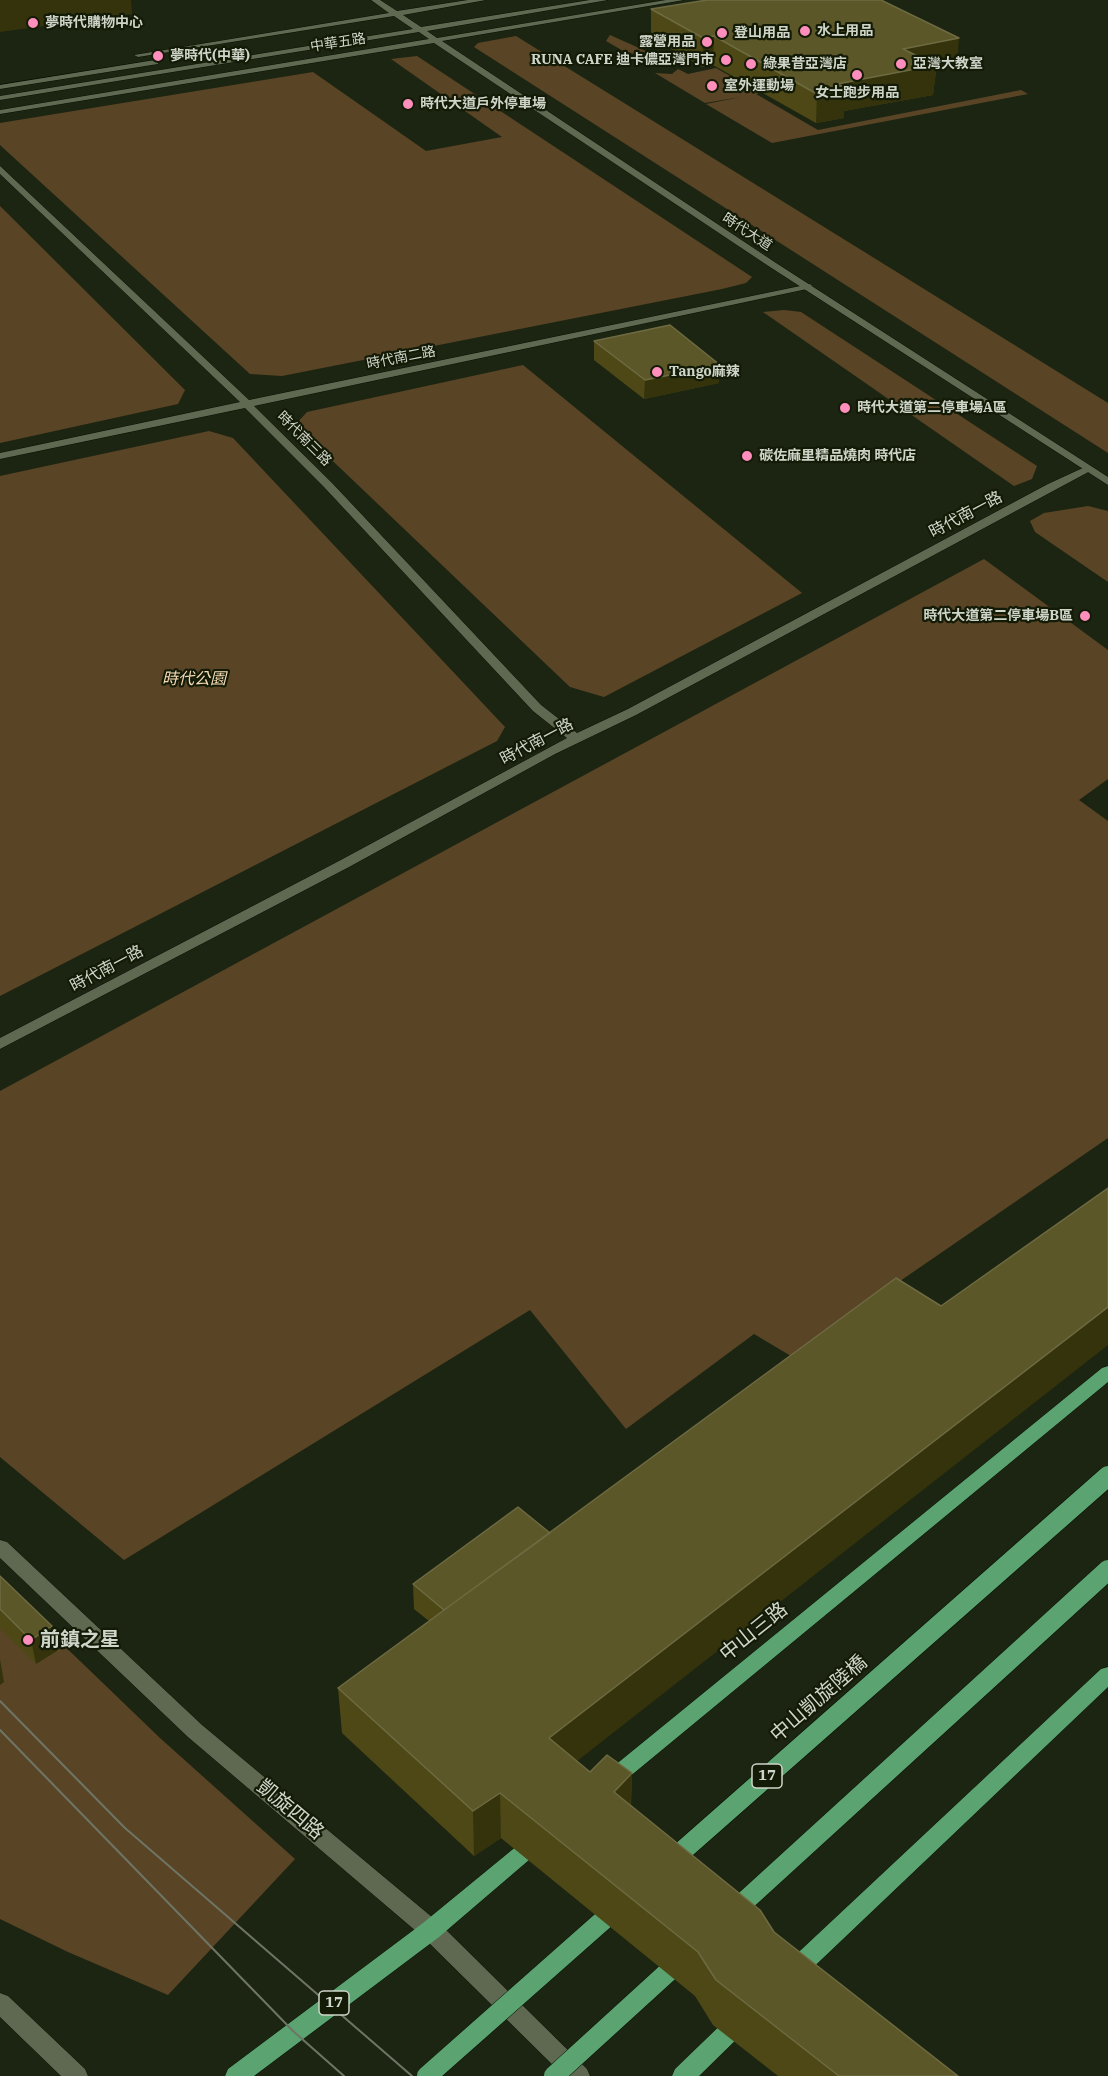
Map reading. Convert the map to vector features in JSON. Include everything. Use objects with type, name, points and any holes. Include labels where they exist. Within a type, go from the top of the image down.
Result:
[{"type":"main road","name":"中山三路","points":[[593,1795],[1108,1372]]},
{"type":"main road","name":"中山凱旋陸橋","points":[[660,1871],[1108,1476]]},
{"type":"main road","points":[[721,1924],[1108,1570]]},
{"type":"main road","points":[[783,1981],[1108,1675]]},
{"type":"main road","name":"17","points":[[236,2076],[431,1930],[548,1832]]},
{"type":"main road","points":[[427,2076],[633,1894]]},
{"type":"main road","points":[[554,2076],[694,1948]]},
{"type":"main road","points":[[682,2076],[757,2006]]},
{"type":"street","name":"時代大道","points":[[375,0],[1108,482]]},
{"type":"street","name":"中華五路","points":[[0,77],[482,0]]},
{"type":"street","name":"中華五路","points":[[0,98],[604,0]]},
{"type":"street","name":"中華五路","points":[[0,112],[680,0]]},
{"type":"street","name":"中華五路","points":[[210,53],[490,9]]},
{"type":"street","points":[[0,87],[164,61]]},
{"type":"street","name":"時代南三路","points":[[0,169],[246,403],[328,485],[537,708],[577,739]]},
{"type":"street","name":"時代南二路","points":[[0,456],[807,286]]},
{"type":"street","name":"時代南一路","points":[[0,1044],[632,712],[1052,486],[1089,469]]},
{"type":"street","name":"凱旋四路","points":[[0,1547],[195,1731],[431,1930],[579,2076]]},
{"type":"street","points":[[0,2003],[78,2076]]},
{"type":"green space","points":[[610,35],[668,61],[625,52],[606,41]]},
{"type":"green space","points":[[516,36],[1108,403],[1108,453],[474,47],[478,43]]},
{"type":"green space","points":[[417,56],[752,277],[746,283],[722,289],[282,376],[250,374],[0,145],[0,123],[313,72],[426,151],[502,137],[391,59]]},
{"type":"green space","points":[[716,68],[818,130],[1021,90],[1028,94],[772,143],[706,104],[741,97],[705,103],[655,73],[672,74],[678,69],[688,74]]},
{"type":"green space","points":[[0,206],[185,390],[178,404],[0,443]]},
{"type":"green space","points":[[784,310],[801,312],[1037,466],[1032,479],[1014,486],[763,312]]},
{"type":"green space","points":[[523,365],[802,593],[604,697],[570,687],[295,425],[307,412]]},
{"type":"green space","name":"時代公園","points":[[209,431],[233,438],[505,727],[497,741],[0,996],[0,476]]},
{"type":"green space","points":[[1088,506],[1108,511],[1108,582],[1035,532],[1030,521],[1044,513]]},
{"type":"green space","points":[[984,559],[1108,650],[1108,779],[1079,800],[1108,821],[1108,1138],[791,1356],[754,1334],[626,1429],[530,1310],[124,1560],[0,1457],[0,1091]]},
{"type":"green space","points":[[0,1584],[160,1738],[295,1859],[168,1995],[68,1952],[0,1919]]},
{"type":"building","points":[[707,0],[881,0],[959,38],[903,49],[936,65],[837,84],[846,88],[817,94],[714,36],[703,38],[651,9]]},
{"type":"building","points":[[670,325],[720,365],[645,380],[594,341]]},
{"type":"building","points":[[1108,1188],[1108,1307],[549,1738],[590,1772],[607,1755],[632,1773],[614,1792],[760,1910],[774,1932],[958,2076],[839,2076],[716,1980],[698,1952],[500,1793],[473,1811],[338,1688],[896,1278],[941,1306]]},
{"type":"building","points":[[518,1507],[550,1533],[444,1610],[413,1584]]},
{"type":"building","points":[[0,1576],[52,1626],[31,1640],[0,1609]]},
{"type":"tram line","points":[[0,1701],[125,1828],[412,2076]]},
{"type":"tram line","points":[[0,1730],[293,2031],[344,2076]]},
{"type":"place","name":"夢時代購物中心","points":[[33,23]]},
{"type":"place","name":"水上用品","points":[[805,31]]},
{"type":"place","name":"登山用品","points":[[722,33]]},
{"type":"place","name":"露營用品","points":[[707,42]]},
{"type":"place","name":"夢時代(中華)","points":[[158,56]]},
{"type":"place","name":"RUNA CAFE 迪卡儂亞灣門市","points":[[726,60]]},
{"type":"place","name":"綠果昔亞灣店","points":[[751,64]]},
{"type":"place","name":"亞灣大教室","points":[[901,64]]},
{"type":"place","name":"女士跑步用品","points":[[857,75]]},
{"type":"place","name":"室外運動場","points":[[712,86]]},
{"type":"place","name":"時代大道戶外停車場","points":[[408,104]]},
{"type":"place","name":"Tango麻辣","points":[[657,372]]},
{"type":"place","name":"時代大道第二停車場A區","points":[[845,408]]},
{"type":"place","name":"碳佐麻里精品燒肉 時代店","points":[[747,456]]},
{"type":"place","name":"時代大道第二停車場B區","points":[[1085,616]]},
{"type":"place","name":"前鎮之星","points":[[28,1640]]}]
